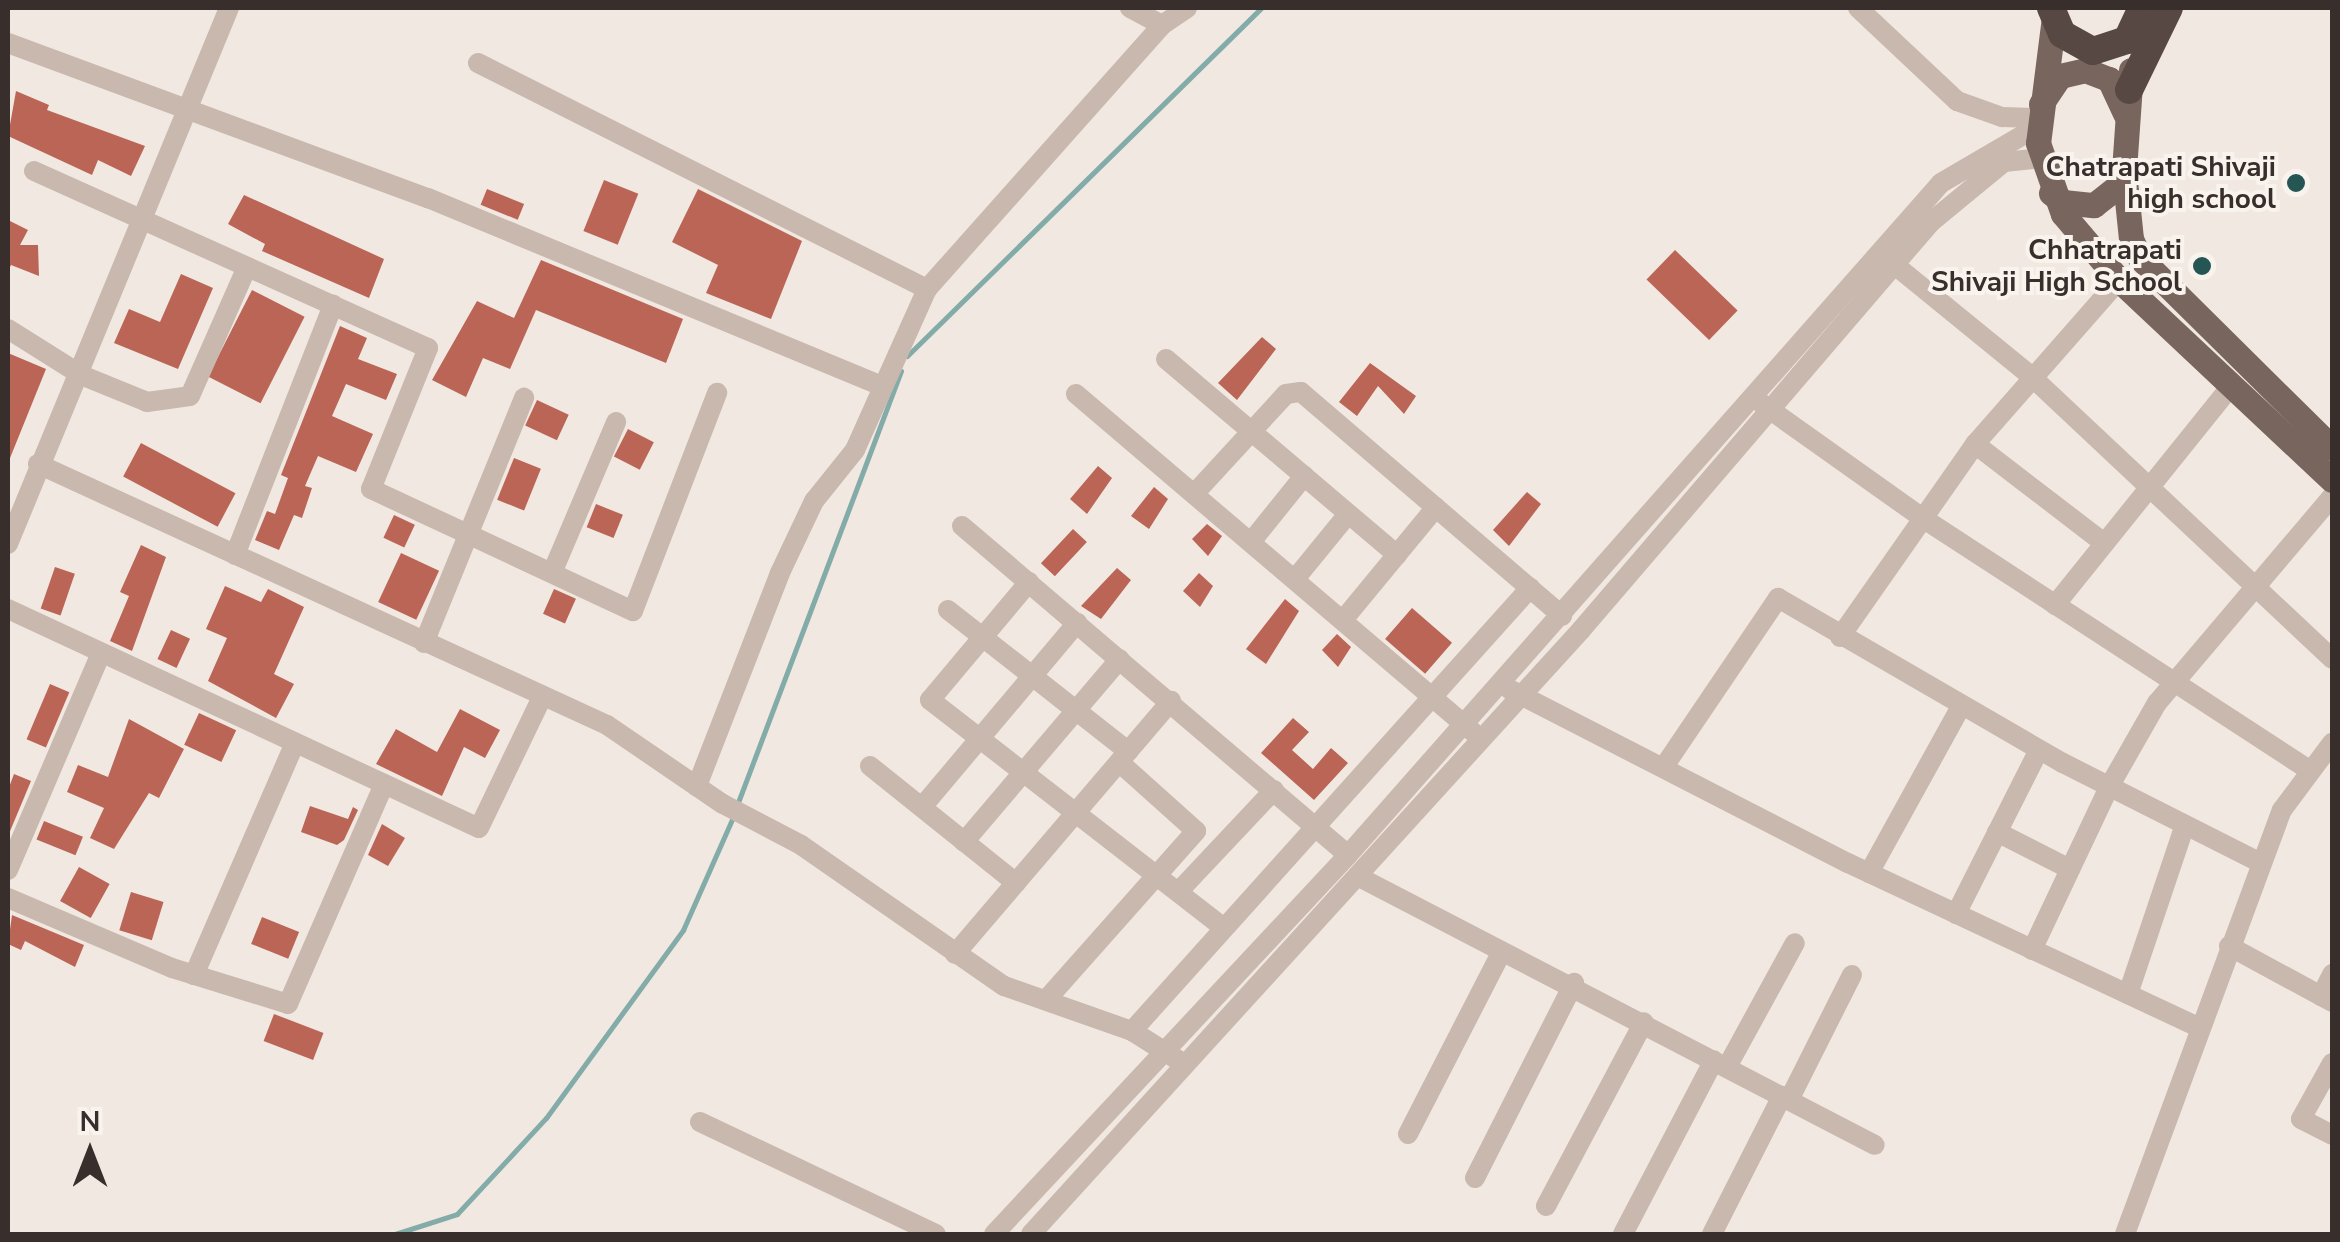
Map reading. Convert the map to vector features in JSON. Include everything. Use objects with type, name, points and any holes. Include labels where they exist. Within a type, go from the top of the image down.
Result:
[{"type":"highway","points":[[2129,90],[2169,8]]},
{"type":"highway","points":[[2054,11],[2062,34],[2093,51],[2112,49],[2140,16]]},
{"type":"main road","points":[[2054,11],[2037,123],[2040,158],[2051,193],[2119,280],[2332,480]]},
{"type":"main road","points":[[2140,16],[2129,90],[2124,171],[2131,239],[2140,258],[2332,448]]},
{"type":"main road","points":[[2037,123],[2051,84],[2085,70],[2117,89],[2127,120]]},
{"type":"main road","points":[[2051,193],[2063,202],[2094,204],[2118,186],[2124,171]]},
{"type":"street","points":[[8,544],[38,464],[81,375],[146,221],[186,109],[229,8]]},
{"type":"street","points":[[1130,8],[1162,25]]},
{"type":"street","points":[[697,786],[780,573],[814,501],[855,450],[879,385],[926,289],[1162,25],[1187,8]]},
{"type":"street","points":[[1858,8],[1957,101],[2002,118],[2037,123]]},
{"type":"street","points":[[8,43],[428,198],[879,385]]},
{"type":"street","points":[[478,63],[926,289]]},
{"type":"street","points":[[1031,1234],[1186,1069],[1772,411],[1954,172],[2037,123]]},
{"type":"street","points":[[994,1234],[1348,855],[1752,396],[1888,259],[1980,178],[2004,162],[2040,158]]},
{"type":"street","points":[[34,171],[428,348],[371,490],[633,610],[718,393]]},
{"type":"street","points":[[1888,259],[2032,376],[2332,659]]},
{"type":"street","points":[[8,329],[81,375],[147,402],[190,396],[247,267]]},
{"type":"street","points":[[1840,637],[1975,444],[2119,280]]},
{"type":"street","points":[[235,555],[332,305]]},
{"type":"street","points":[[1166,358],[1397,555]]},
{"type":"street","points":[[2055,604],[2232,385]]},
{"type":"street","points":[[1194,494],[1286,394],[1302,392],[1562,616]]},
{"type":"street","points":[[1076,394],[1481,740]]},
{"type":"street","points":[[1752,396],[1921,517],[2311,771]]},
{"type":"street","points":[[424,642],[524,398]]},
{"type":"street","points":[[552,573],[616,422]]},
{"type":"street","points":[[1975,444],[2104,543]]},
{"type":"street","points":[[38,464],[607,726],[724,804],[787,836],[1004,986],[1132,1031],[1168,1051],[1186,1069]]},
{"type":"street","points":[[1251,542],[1304,476]]},
{"type":"street","points":[[2032,950],[2108,786],[2174,682],[2332,498]]},
{"type":"street","points":[[1343,620],[1436,507]]},
{"type":"street","points":[[1296,580],[1348,514]]},
{"type":"street","points":[[962,526],[1348,855]]},
{"type":"street","points":[[1029,582],[930,700],[1224,928]]},
{"type":"street","points":[[1132,1031],[1436,698],[1530,588]]},
{"type":"street","points":[[1666,765],[1778,598],[2038,750],[2261,864]]},
{"type":"street","points":[[8,610],[479,828],[542,697]]},
{"type":"street","points":[[948,610],[1076,710],[1196,831],[1046,1000]]},
{"type":"street","points":[[922,808],[1076,622]]},
{"type":"street","points":[[8,870],[101,653]]},
{"type":"street","points":[[964,842],[1120,659]]},
{"type":"street","points":[[1502,683],[1520,698],[1666,765],[1870,873],[2198,1028]]},
{"type":"street","points":[[955,954],[1171,701]]},
{"type":"street","points":[[1870,873],[1960,706]]},
{"type":"street","points":[[194,975],[295,743]]},
{"type":"street","points":[[2125,1234],[2198,1028],[2282,810],[2332,743]]},
{"type":"street","points":[[1956,914],[2038,750]]},
{"type":"street","points":[[870,766],[1016,883]]},
{"type":"street","points":[[8,898],[194,975],[288,1004],[384,784]]},
{"type":"street","points":[[1178,892],[1274,790]]},
{"type":"street","points":[[2128,994],[2186,825]]},
{"type":"street","points":[[1997,832],[2070,869]]},
{"type":"street","points":[[1359,876],[1501,954],[1574,983],[1874,1145]]},
{"type":"street","points":[[1624,1234],[1720,1063],[1794,943]]},
{"type":"street","points":[[2229,946],[2327,999],[2332,974]]},
{"type":"street","points":[[1408,1134],[1501,954]]},
{"type":"street","points":[[1712,1234],[1852,975]]},
{"type":"street","points":[[1475,1178],[1574,983]]},
{"type":"street","points":[[1546,1206],[1644,1022]]},
{"type":"street","points":[[2332,1063],[2301,1119],[2332,1135]]},
{"type":"street","points":[[700,1122],[936,1234]]},
{"type":"building","points":[[16,91],[49,105],[47,110],[145,146],[131,176],[98,160],[92,175],[8,136]]},
{"type":"building","points":[[604,180],[638,194],[618,245],[583,231]]},
{"type":"building","points":[[487,189],[524,204],[518,220],[481,205]]},
{"type":"building","points":[[698,189],[802,241],[771,319],[706,293],[718,265],[672,242]]},
{"type":"building","points":[[244,195],[384,259],[369,298],[262,251],[265,244],[228,224]]},
{"type":"building","points":[[8,220],[28,230],[20,245],[38,245],[39,276],[11,265],[8,271]]},
{"type":"building","points":[[1675,250],[1738,310],[1709,340],[1647,279]]},
{"type":"building","points":[[541,260],[683,319],[666,363],[536,310],[510,369],[483,358],[466,397],[432,380],[477,301],[514,318]]},
{"type":"building","points":[[181,274],[213,288],[178,369],[114,343],[129,309],[160,322]]},
{"type":"building","points":[[252,290],[305,317],[261,403],[208,376]]},
{"type":"building","points":[[340,326],[367,338],[358,359],[397,374],[386,400],[346,384],[332,416],[373,434],[356,472],[318,456],[305,486],[312,488],[302,518],[294,515],[279,550],[255,540],[267,511],[275,514],[288,478],[281,475]]},
{"type":"building","points":[[1262,337],[1276,349],[1237,400],[1218,383]]},
{"type":"building","points":[[8,353],[46,369],[8,463]]},
{"type":"building","points":[[1370,363],[1416,396],[1404,414],[1378,386],[1357,416],[1339,402]]},
{"type":"building","points":[[537,400],[569,415],[557,440],[525,425]]},
{"type":"building","points":[[628,429],[654,442],[640,470],[614,457]]},
{"type":"building","points":[[141,443],[235,493],[218,527],[123,477]]},
{"type":"building","points":[[514,458],[541,469],[524,511],[497,500]]},
{"type":"building","points":[[1098,466],[1112,478],[1087,514],[1070,499]]},
{"type":"building","points":[[1154,487],[1168,499],[1149,529],[1131,516]]},
{"type":"building","points":[[1527,492],[1541,504],[1509,546],[1493,530]]},
{"type":"building","points":[[596,504],[623,515],[614,538],[587,527]]},
{"type":"building","points":[[394,515],[415,525],[404,547],[383,538]]},
{"type":"building","points":[[1207,524],[1222,536],[1208,556],[1192,539]]},
{"type":"building","points":[[1073,529],[1087,542],[1055,576],[1041,563]]},
{"type":"building","points":[[141,545],[166,557],[132,651],[110,641],[129,596],[120,592]]},
{"type":"building","points":[[401,553],[439,571],[416,620],[378,602]]},
{"type":"building","points":[[55,567],[75,574],[61,615],[41,609]]},
{"type":"building","points":[[1117,568],[1131,580],[1101,619],[1081,606]]},
{"type":"building","points":[[1199,573],[1213,586],[1200,607],[1183,591]]},
{"type":"building","points":[[225,586],[261,602],[268,589],[304,607],[274,674],[294,684],[276,718],[208,681],[227,638],[206,629]]},
{"type":"building","points":[[554,589],[576,599],[565,623],[543,614]]},
{"type":"building","points":[[1285,599],[1299,611],[1266,664],[1246,649]]},
{"type":"building","points":[[1412,608],[1452,643],[1425,674],[1385,639]]},
{"type":"building","points":[[171,630],[190,639],[177,668],[157,659]]},
{"type":"building","points":[[1337,634],[1351,647],[1338,667],[1322,650]]},
{"type":"building","points":[[50,684],[69,692],[46,747],[27,739]]},
{"type":"building","points":[[460,709],[500,730],[485,758],[464,747],[442,796],[376,764],[396,729],[437,752]]},
{"type":"building","points":[[199,713],[236,730],[221,762],[184,745]]},
{"type":"building","points":[[1293,718],[1309,732],[1292,750],[1313,769],[1331,748],[1348,763],[1314,800],[1261,753]]},
{"type":"building","points":[[129,719],[184,749],[159,798],[149,793],[114,849],[90,838],[104,808],[67,792],[78,765],[108,777]]},
{"type":"building","points":[[14,774],[31,781],[8,836],[8,790]]},
{"type":"building","points":[[310,806],[348,819],[353,807],[358,810],[344,840],[337,845],[301,832]]},
{"type":"building","points":[[44,821],[83,837],[75,855],[37,840]]},
{"type":"building","points":[[382,824],[405,838],[388,866],[368,855]]},
{"type":"building","points":[[79,867],[110,884],[91,918],[60,901]]},
{"type":"building","points":[[131,892],[164,902],[152,940],[119,930]]},
{"type":"building","points":[[12,915],[84,945],[75,967],[25,941],[21,950],[8,944]]},
{"type":"building","points":[[262,917],[299,932],[288,959],[251,944]]},
{"type":"building","points":[[274,1014],[323,1033],[313,1060],[264,1041]]},
{"type":"waterway","points":[[907,356],[1261,8]]},
{"type":"waterway","points":[[737,805],[901,371]]},
{"type":"waterway","points":[[395,1234],[457,1214],[546,1118],[683,930],[734,815]]},
{"type":"place","name":"Chatrapati Shivaji high school","points":[[2296,183]]},
{"type":"place","name":"Chhatrapati Shivaji High School","points":[[2202,266]]}]
